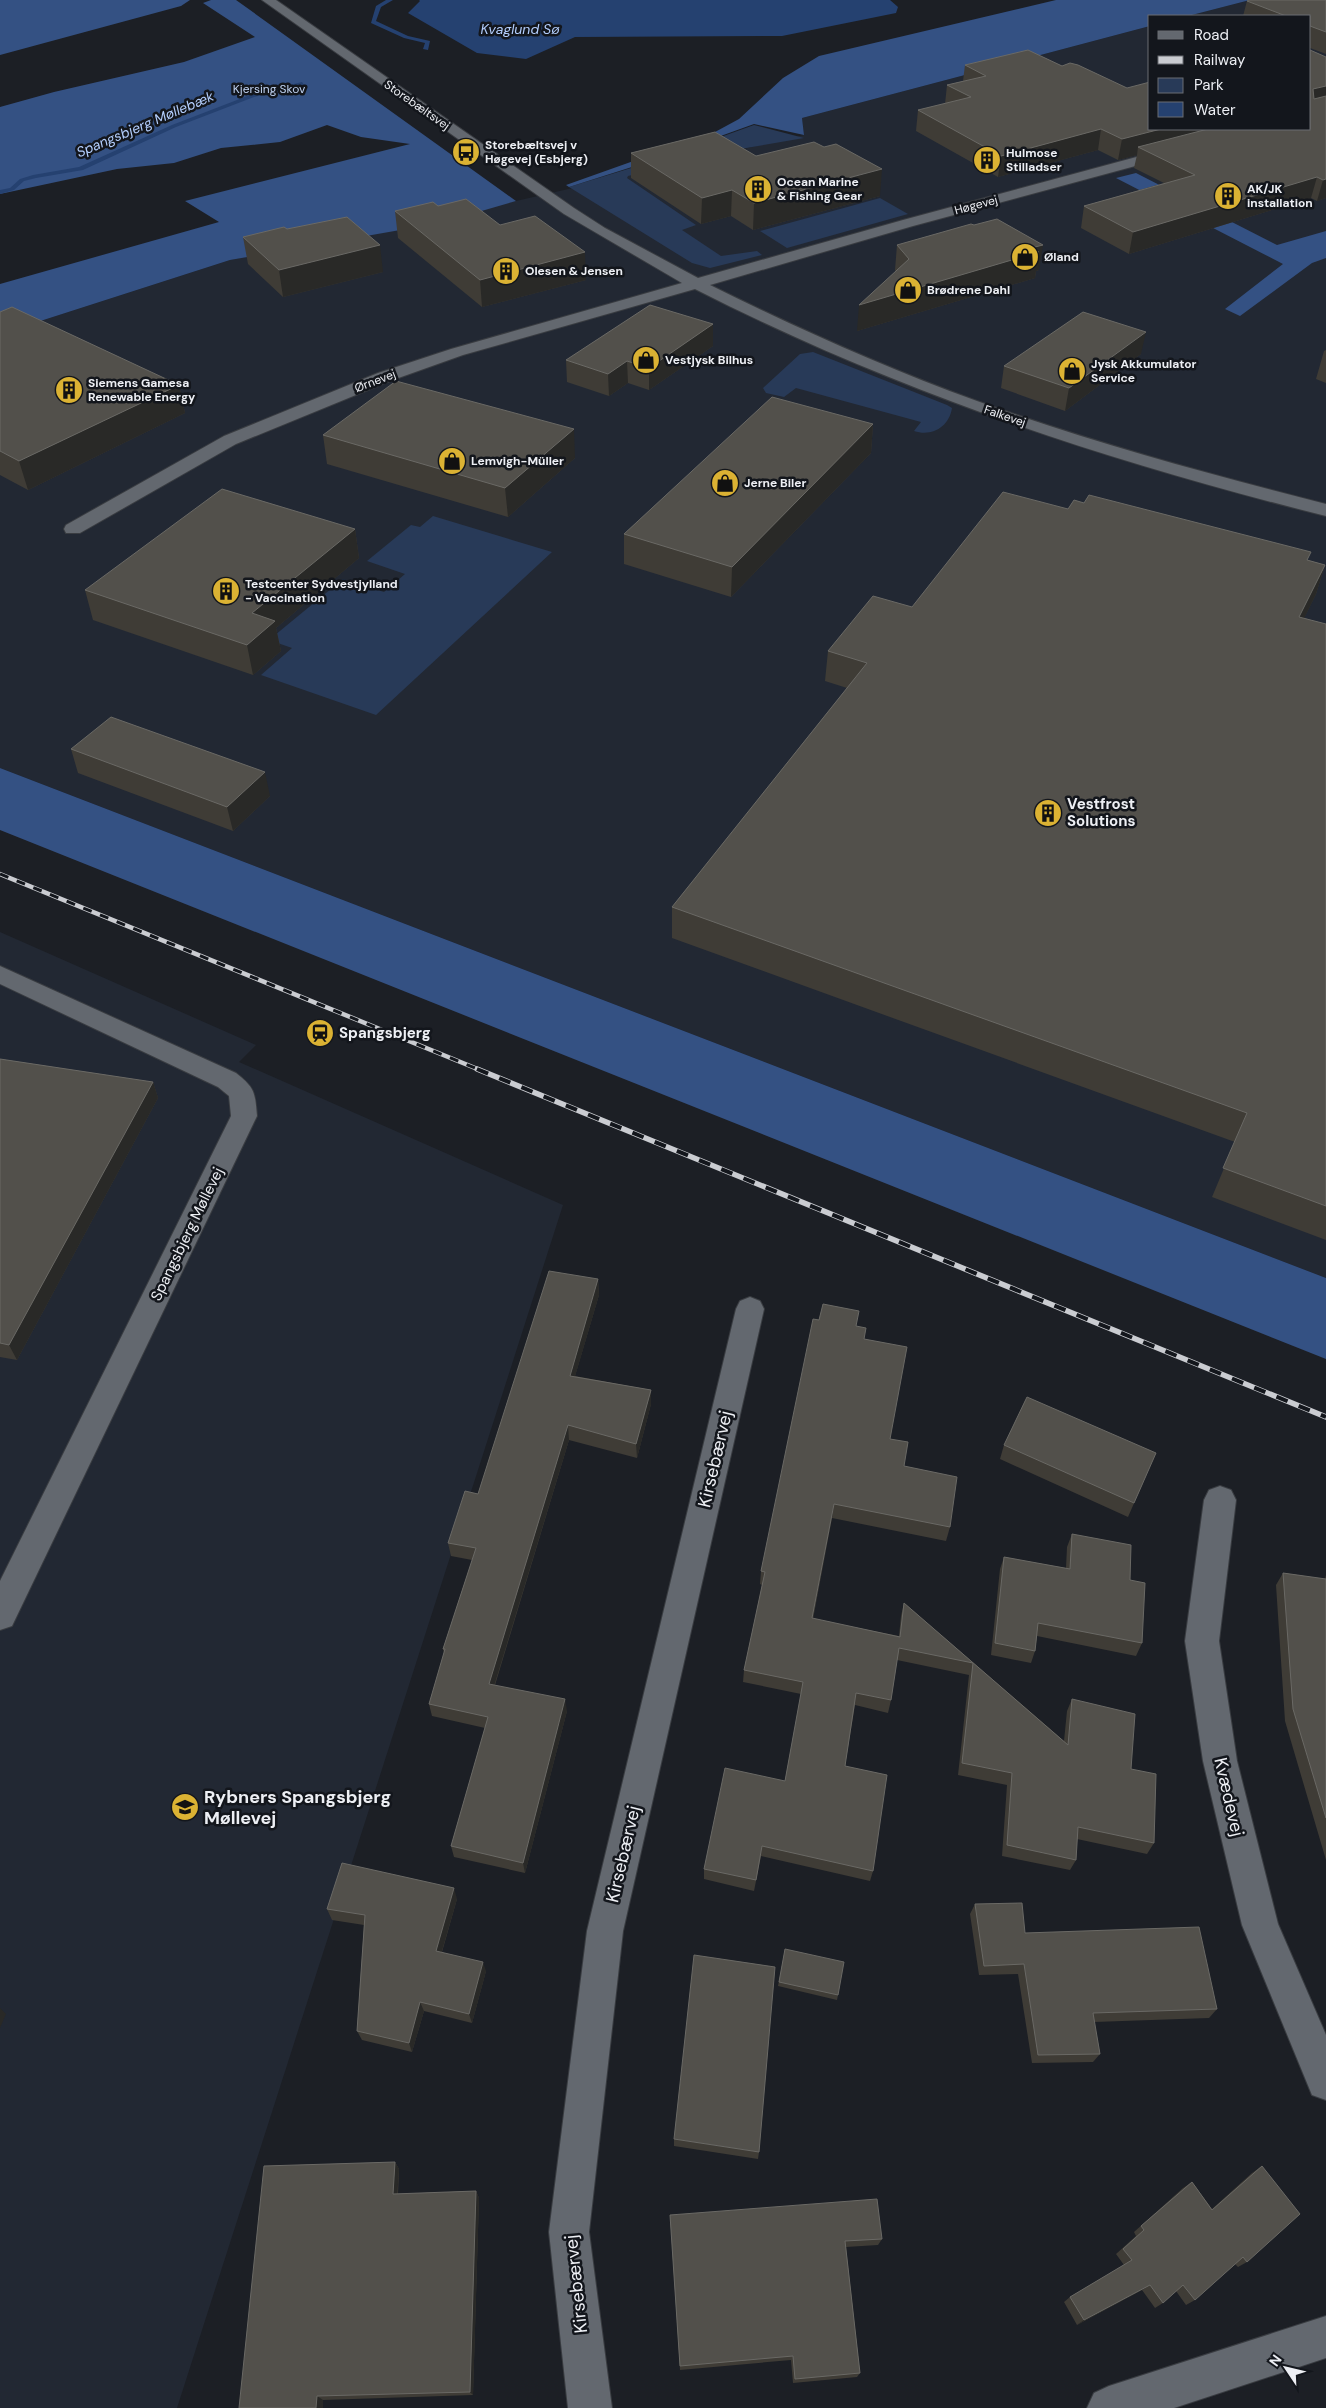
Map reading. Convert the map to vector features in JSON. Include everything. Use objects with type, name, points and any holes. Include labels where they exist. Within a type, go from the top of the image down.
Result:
[{"type":"street","name":"Storebæltsvej","points":[[268,0],[598,230],[697,284]]},
{"type":"street","name":"Høgevej","points":[[697,284],[908,223],[1182,149]]},
{"type":"street","name":"Falkevej","points":[[697,284],[816,342],[975,405],[1188,474],[1326,510]]},
{"type":"street","name":"Ørnevej","points":[[73,529],[230,440],[384,377],[456,352],[697,284]]},
{"type":"street","name":"Spangsbjerg Møllevej","points":[[0,974],[227,1080],[242,1092],[244,1116],[0,1615]]},
{"type":"street","name":"Kirsebærvej","points":[[590,2408],[569,2232],[605,1931],[750,1308]]},
{"type":"street","name":"Kvædevej","points":[[1220,1500],[1202,1640],[1220,1761],[1260,1925],[1326,2081]]},
{"type":"street","points":[[1110,2408],[1326,2337]]},
{"type":"shaded area","points":[[1250,0],[1326,0],[1326,1278],[0,768],[0,334],[230,260],[516,201],[804,135],[802,118],[1148,27],[1148,130],[1311,130],[1311,15],[1192,15]]},
{"type":"shaded area","name":"Rybners Spangsbjerg Møllevej","points":[[0,932],[256,1045],[239,1062],[563,1205],[177,2408],[0,2408]]},
{"type":"green space","points":[[0,0],[190,0],[181,6],[0,55]]},
{"type":"green space","name":"Kjersing Skov","points":[[211,0],[236,0],[516,201],[440,223],[230,260],[0,334],[0,284],[219,222],[185,201],[410,144],[361,137],[327,125],[280,142],[221,148],[174,163],[117,169],[0,194],[0,107],[54,92],[184,62],[255,37],[203,3]]},
{"type":"green space","points":[[1056,0],[1250,0],[1192,15],[1148,15],[1148,27],[802,118],[804,135],[754,124],[654,160],[569,187],[566,185],[715,132],[739,119],[783,78],[819,56]]},
{"type":"green space","points":[[754,125],[804,138],[729,151],[628,176],[627,178],[696,225],[682,230],[721,256],[757,251],[762,255],[710,268],[692,263],[569,187],[654,161]]},
{"type":"green space","points":[[1136,173],[1277,245],[1326,231],[1326,258],[1312,263],[1240,316],[1225,309],[1283,264],[1116,178]]},
{"type":"green space","points":[[880,198],[908,214],[787,248],[760,231]]},
{"type":"green space","points":[[813,352],[947,405],[952,408],[950,415],[939,429],[921,433],[914,431],[921,422],[796,388],[784,397],[766,393],[763,388],[800,354]]},
{"type":"green space","points":[[433,516],[552,552],[376,715],[261,675],[292,648],[269,640],[343,579],[384,592],[405,574],[367,561],[411,525],[420,527]]},
{"type":"green space","points":[[0,768],[1326,1278],[1326,1359],[0,830]]},
{"type":"water","name":"Kvaglund Sø","points":[[419,0],[890,0],[898,7],[896,13],[782,36],[575,37],[526,59],[477,53],[408,13]]},
{"type":"building","points":[[1326,0],[1326,32],[1311,26],[1311,15],[1283,15],[1247,1]]},
{"type":"building","points":[[1028,50],[1062,66],[1070,63],[1078,65],[1127,88],[1148,83],[1148,130],[1157,130],[1122,139],[1101,129],[1001,156],[918,110],[971,97],[947,85],[986,76],[965,65]]},
{"type":"building","points":[[1311,50],[1326,57],[1326,86],[1313,89],[1314,99],[1326,96],[1326,179],[1323,180],[1317,177],[1133,232],[1084,206],[1195,175],[1138,147],[1204,130],[1311,130]]},
{"type":"building","points":[[715,132],[756,156],[814,142],[824,147],[836,144],[882,169],[754,203],[732,190],[702,198],[631,153]]},
{"type":"building","points":[[466,199],[500,225],[535,216],[585,252],[480,280],[395,211],[433,202],[438,206]]},
{"type":"building","points":[[347,217],[380,245],[279,270],[243,237],[284,227],[287,229]]},
{"type":"building","points":[[997,219],[1043,245],[1031,248],[1039,252],[859,305],[909,259],[897,245],[971,224],[974,225]]},
{"type":"building","points":[[650,305],[713,324],[649,368],[627,361],[608,374],[566,360]]},
{"type":"building","name":"Siemens Gamesa Renewable Energy","points":[[12,307],[179,385],[19,461],[0,451],[0,312]]},
{"type":"building","points":[[1083,312],[1146,332],[1069,388],[1004,366]]},
{"type":"building","points":[[396,381],[574,429],[505,488],[323,435]]},
{"type":"building","points":[[772,397],[873,424],[732,567],[624,534]]},
{"type":"building","name":"Testcenter Sydvestjylland - Vaccination","points":[[222,489],[355,529],[252,613],[275,621],[247,645],[85,590]]},
{"type":"building","name":"Vestfrost Solutions","points":[[1003,492],[1068,509],[1074,500],[1084,503],[1089,495],[1311,552],[1307,560],[1325,565],[1299,617],[1326,624],[1326,1206],[1223,1168],[1247,1113],[672,907],[867,663],[828,651],[873,596],[912,607]]},
{"type":"building","points":[[111,717],[265,772],[227,807],[71,749]]},
{"type":"building","points":[[0,1059],[153,1082],[9,1345],[0,1343]]},
{"type":"building","points":[[549,1271],[598,1279],[570,1376],[651,1390],[636,1444],[568,1425],[489,1684],[565,1699],[523,1863],[451,1846],[488,1717],[429,1704],[445,1649],[443,1649],[476,1548],[448,1543],[465,1491],[478,1494]]},
{"type":"building","points":[[823,1304],[859,1311],[856,1326],[866,1328],[864,1339],[907,1347],[890,1439],[908,1442],[904,1466],[957,1477],[950,1527],[834,1504],[812,1618],[900,1637],[904,1603],[1068,1745],[1072,1699],[1135,1714],[1131,1769],[1156,1774],[1154,1843],[1078,1827],[1076,1860],[1007,1845],[1012,1773],[962,1763],[973,1663],[899,1648],[891,1700],[856,1693],[845,1766],[887,1775],[873,1871],[762,1846],[756,1880],[704,1869],[725,1768],[785,1781],[803,1682],[744,1670],[765,1572],[761,1571],[813,1319],[819,1320]]},
{"type":"building","points":[[1027,1397],[1156,1453],[1134,1503],[1004,1445]]},
{"type":"building","points":[[1072,1534],[1131,1545],[1130,1580],[1145,1583],[1142,1643],[1038,1623],[1035,1651],[995,1643],[1004,1557],[1070,1569]]},
{"type":"building","points":[[1283,1573],[1326,1579],[1326,1818],[1293,1709]]},
{"type":"building","points":[[342,1863],[454,1888],[436,1951],[483,1962],[469,2014],[420,2002],[409,2043],[357,2031],[365,1915],[327,1909]]},
{"type":"building","points":[[1022,1903],[1025,1933],[1199,1927],[1217,2009],[1093,2013],[1100,2054],[1038,2055],[1024,1964],[984,1966],[975,1904]]},
{"type":"building","points":[[785,1949],[844,1962],[838,1995],[779,1982]]},
{"type":"building","points":[[694,1955],[775,1967],[759,2152],[674,2139]]},
{"type":"building","points":[[395,2162],[393,2194],[476,2191],[470,2392],[317,2396],[316,2408],[239,2408],[264,2166]]},
{"type":"building","points":[[1262,2166],[1300,2214],[1247,2262],[1243,2257],[1195,2300],[1183,2285],[1163,2303],[1150,2285],[1084,2320],[1070,2297],[1132,2260],[1123,2249],[1144,2230],[1141,2226],[1192,2182],[1212,2210]]},
{"type":"building","points":[[877,2199],[882,2239],[845,2241],[860,2373],[795,2379],[793,2356],[680,2366],[670,2215]]},
{"type":"waterway","name":"Spangsbjerg Møllebæk","points":[[390,0],[379,6],[373,22],[406,37],[428,42],[426,49]]},
{"type":"waterway","name":"Spangsbjerg Møllebæk","points":[[0,192],[12,189],[22,180],[35,176],[81,169],[174,126],[252,96],[302,84]]},
{"type":"railway","points":[[0,874],[480,1070]]},
{"type":"railway","points":[[477,1069],[1326,1417]]},
{"type":"place","name":"Storebæltsvej v Høgevej (Esbjerg)","points":[[466,152]]},
{"type":"place","name":"Hulmose Stilladser","points":[[987,160]]},
{"type":"place","name":"Ocean Marine & Fishing Gear","points":[[758,189]]},
{"type":"place","name":"AK/JK installation","points":[[1228,196]]},
{"type":"place","name":"Øland","points":[[1025,257]]},
{"type":"place","name":"Olesen & Jensen","points":[[506,271]]},
{"type":"place","name":"Brødrene Dahl","points":[[908,290]]},
{"type":"place","name":"Vestjysk Bilhus","points":[[646,360]]},
{"type":"place","name":"Jysk Akkumulator Service","points":[[1072,371]]},
{"type":"place","name":"Siemens Gamesa Renewable Energy","points":[[69,390]]},
{"type":"place","name":"Lemvigh-Müller","points":[[452,461]]},
{"type":"place","name":"Jerne Biler","points":[[725,483]]},
{"type":"place","name":"Testcenter Sydvestjylland - Vaccination","points":[[226,591]]},
{"type":"place","name":"Vestfrost Solutions","points":[[1048,813]]},
{"type":"place","name":"Spangsbjerg","points":[[320,1033]]},
{"type":"place","name":"Rybners Spangsbjerg Møllevej","points":[[185,1807]]}]
